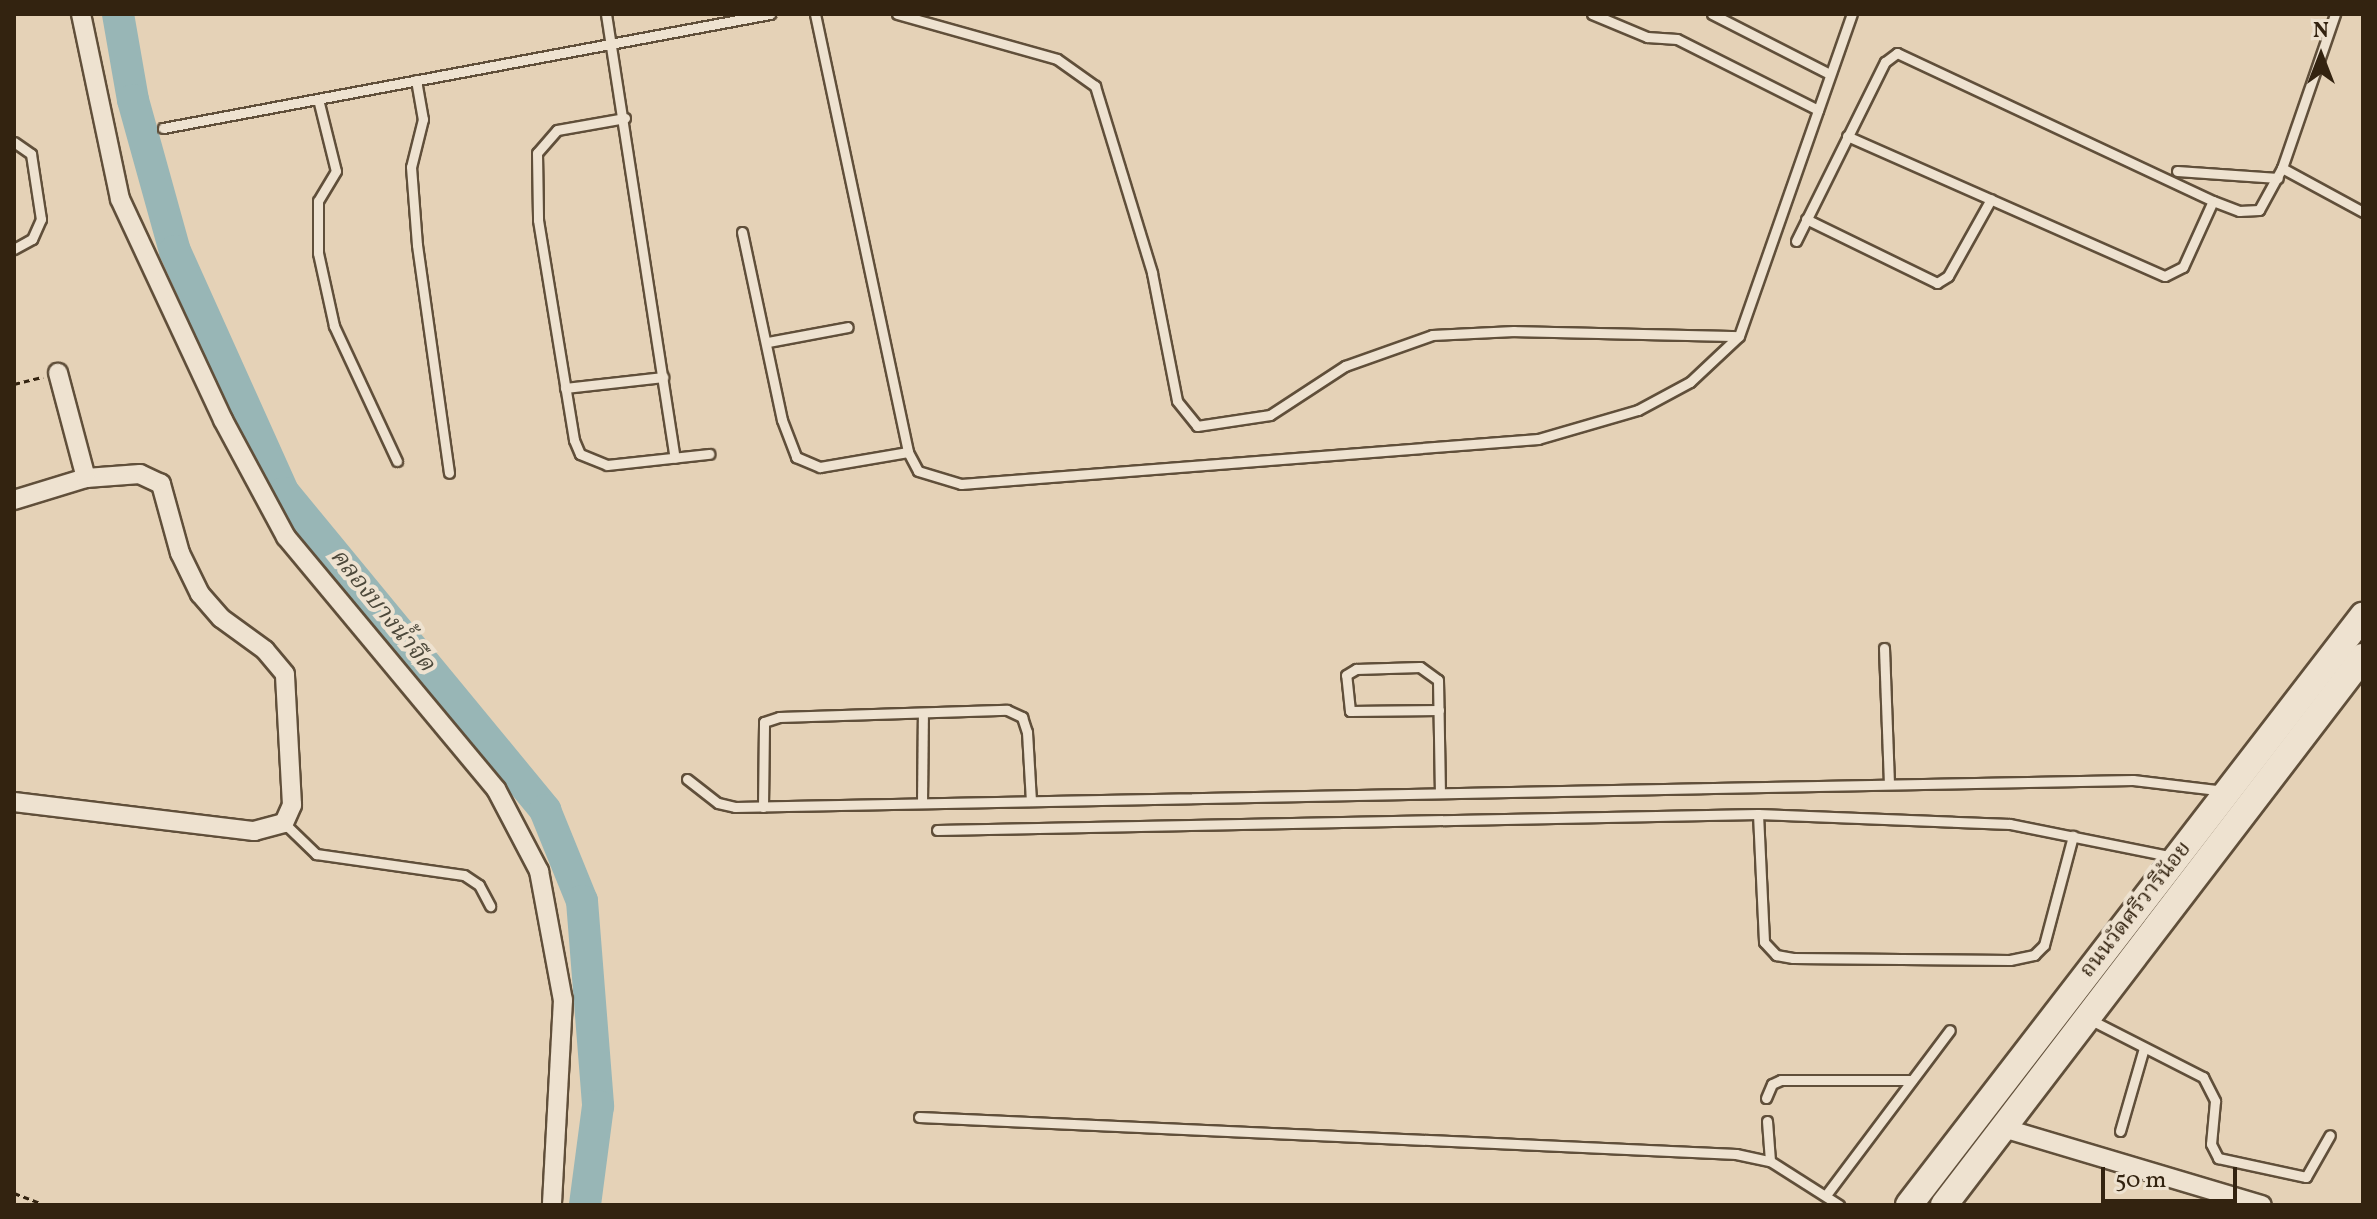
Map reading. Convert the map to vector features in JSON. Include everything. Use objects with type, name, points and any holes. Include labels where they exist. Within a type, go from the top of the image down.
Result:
[{"type":"main road","name":"ถนนวัดศรีวารีน้อย","points":[[1909,1205],[2363,616]]},
{"type":"main road","name":"ถนนวัดศรีวารีน้อย","points":[[1944,1205],[2363,657]]},
{"type":"street","points":[[81,14],[120,199],[223,420],[286,537],[496,789],[539,871],[563,1000],[552,1205]]},
{"type":"street","points":[[58,373],[86,478]]},
{"type":"street","points":[[14,500],[86,478],[140,474],[161,484],[180,553],[200,594],[221,618],[265,650],[285,674],[292,805],[284,823],[254,831],[14,802]]},
{"type":"street","points":[[2003,1128],[2192,1196],[2262,1205]]},
{"type":"lane","points":[[606,14],[609,44],[625,118],[675,458]]},
{"type":"lane","points":[[163,128],[770,14]]},
{"type":"lane","points":[[815,14],[908,452],[918,471],[961,484],[1538,439],[1638,410],[1690,382],[1739,336],[1852,14]]},
{"type":"lane","points":[[897,14],[1057,59],[1095,86],[1152,273],[1177,401],[1197,426],[1270,415],[1345,366],[1432,335],[1514,331],[1739,336]]},
{"type":"lane","points":[[1592,14],[1647,37],[1677,39],[1818,110]]},
{"type":"lane","points":[[1712,14],[1830,74]]},
{"type":"lane","points":[[1796,241],[1891,55],[1908,55],[2213,201],[2239,211],[2259,210],[2280,173],[2335,14]]},
{"type":"lane","points":[[416,80],[423,119],[411,167],[417,245],[449,473]]},
{"type":"lane","points":[[318,99],[336,171],[318,201],[321,268],[334,326],[397,461]]},
{"type":"lane","points":[[625,118],[557,130],[537,153],[538,220],[574,440],[591,461],[607,465],[709,454]]},
{"type":"lane","points":[[1847,136],[2165,276],[2183,267],[2213,201]]},
{"type":"lane","points":[[14,142],[31,154],[41,219],[32,239],[14,249]]},
{"type":"lane","points":[[2177,171],[2280,173],[2363,212]]},
{"type":"lane","points":[[1806,219],[1937,283],[1948,276],[1991,199]]},
{"type":"lane","points":[[742,232],[768,342],[782,420],[796,457],[820,467],[908,452]]},
{"type":"lane","points":[[768,342],[848,327]]},
{"type":"lane","points":[[565,388],[663,377]]},
{"type":"lane","points":[[1884,648],[1889,784]]},
{"type":"lane","points":[[1439,710],[1350,711],[1346,675],[1356,669],[1430,671],[1438,680],[1439,710],[1440,793]]},
{"type":"lane","points":[[763,807],[764,722],[1007,710],[1022,717],[1031,801]]},
{"type":"lane","points":[[922,803],[923,713]]},
{"type":"lane","points":[[687,779],[718,803],[763,807],[2133,780],[2228,791]]},
{"type":"lane","points":[[937,830],[1758,814],[2010,824],[2176,858]]},
{"type":"lane","points":[[1758,814],[1764,942],[1776,955],[1793,958],[2010,960],[2034,955],[2044,945],[2073,836]]},
{"type":"lane","points":[[284,823],[316,854],[464,875],[479,885],[490,906]]},
{"type":"lane","points":[[2088,1018],[2196,1072],[2211,1088],[2211,1144],[2218,1158],[2306,1177],[2330,1135]]},
{"type":"lane","points":[[1826,1195],[1950,1030]]},
{"type":"lane","points":[[2120,1131],[2144,1048]]},
{"type":"lane","points":[[1766,1098],[1772,1084],[1781,1080],[1912,1080]]},
{"type":"lane","points":[[919,1117],[1721,1153],[1770,1161],[1839,1205]]},
{"type":"lane","points":[[1767,1121],[1770,1161]]},
{"type":"path","points":[[14,384],[58,373]]},
{"type":"path","points":[[14,1193],[46,1205]]},
{"type":"waterway","name":"คลองบางน้ำจืด","points":[[118,14],[133,100],[175,251],[284,493],[545,810],[582,901],[598,1106],[585,1205]]}]
